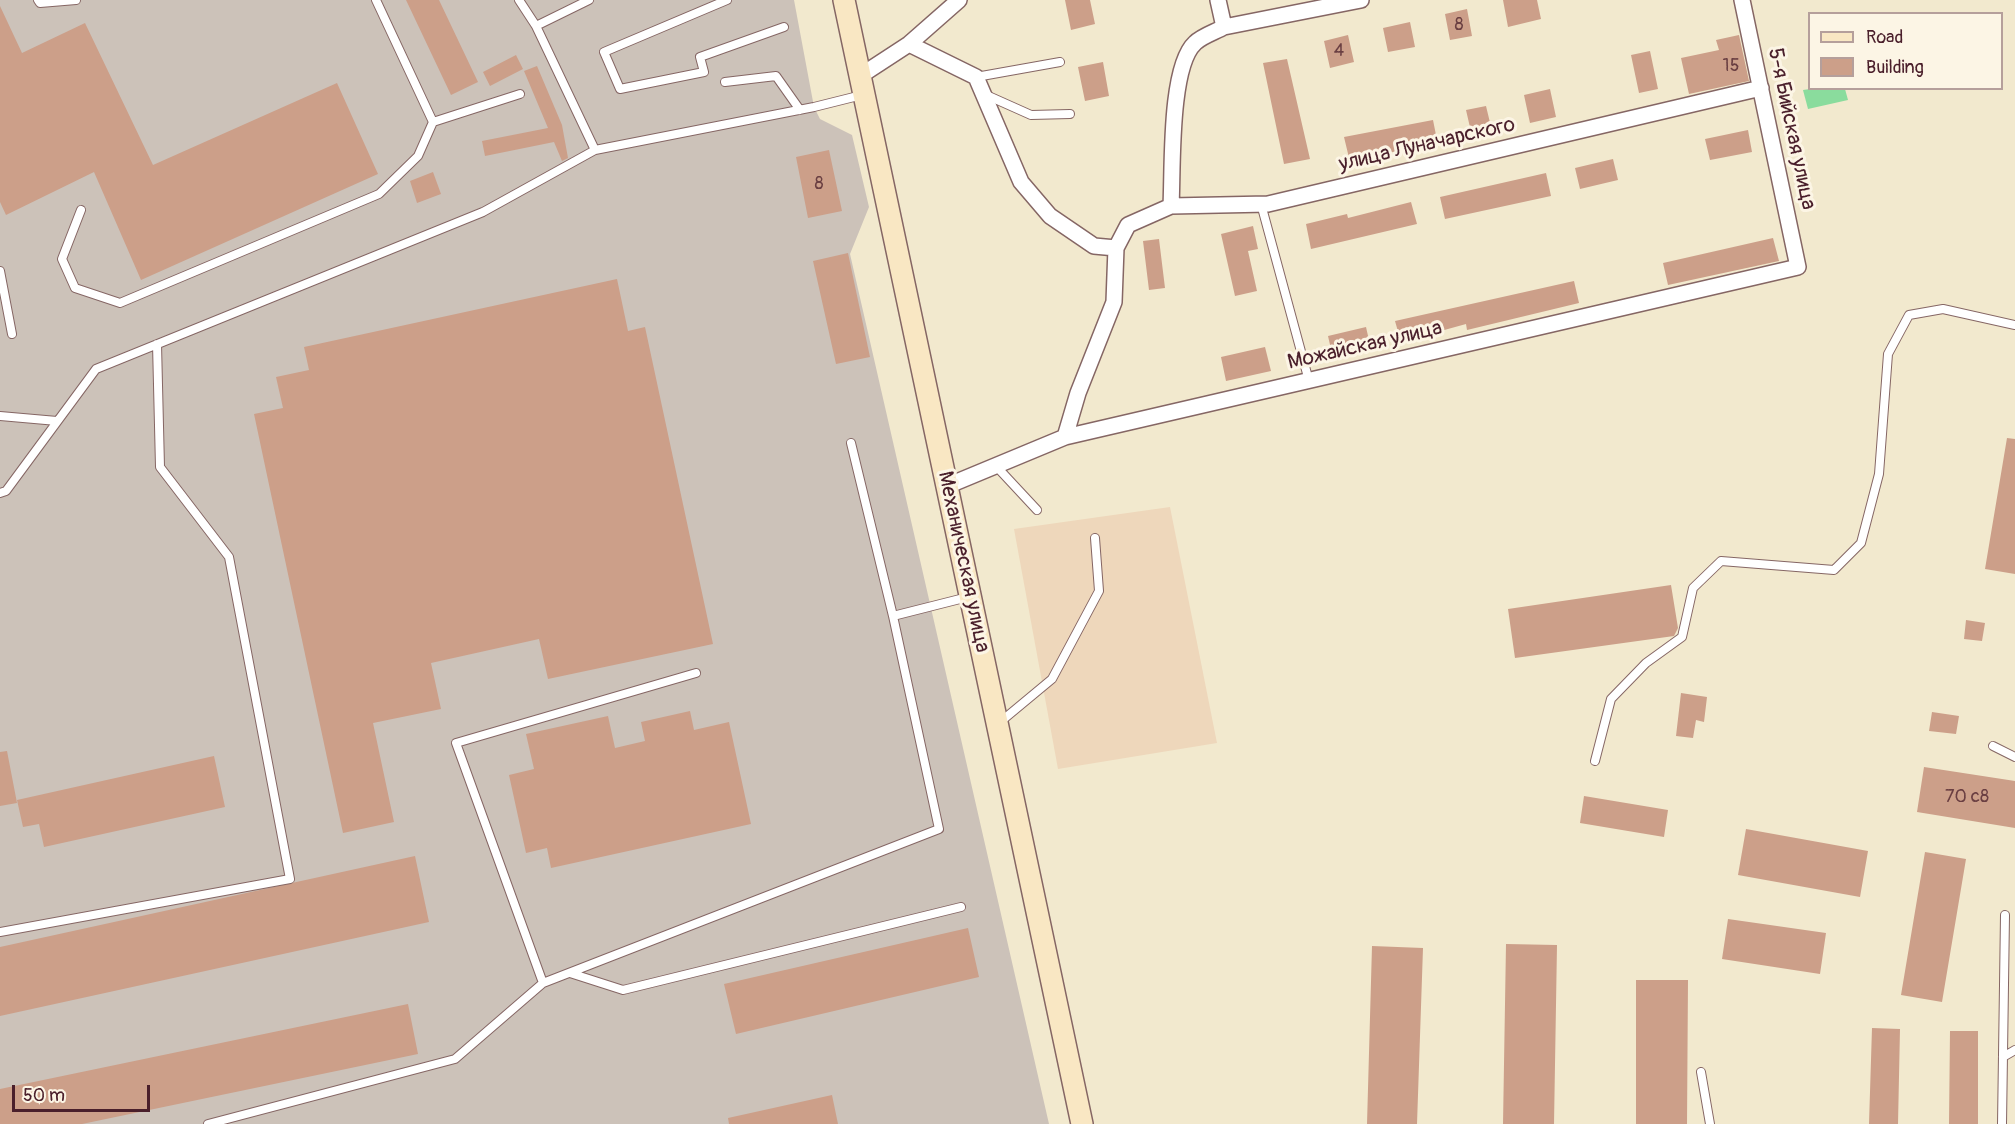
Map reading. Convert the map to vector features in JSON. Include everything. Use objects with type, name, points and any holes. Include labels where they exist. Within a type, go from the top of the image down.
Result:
[{"type":"street","name":"Механическая улица","points":[[844,0],[1082,1124]]},
{"type":"street","points":[[862,85],[959,0]]},
{"type":"street","points":[[1218,0],[1224,27]]},
{"type":"street","points":[[1171,206],[1175,104],[1182,69],[1194,43],[1224,27],[1361,0]]},
{"type":"street","name":"5-я Бийская улица","points":[[1742,0],[1798,267]]},
{"type":"street","points":[[909,44],[976,77],[1021,182],[1050,216],[1094,246],[1116,248],[1114,302],[1078,393],[1065,437]]},
{"type":"street","name":"улица Луначарского","points":[[1116,248],[1128,225],[1171,206],[1261,204],[1761,88]]},
{"type":"street","name":"Можайская улица","points":[[947,486],[1065,437],[1798,267]]},
{"type":"lane","points":[[38,0],[40,3],[76,0]]},
{"type":"lane","points":[[376,0],[433,122]]},
{"type":"lane","points":[[519,0],[536,27],[595,150]]},
{"type":"lane","points":[[536,27],[589,0]]},
{"type":"lane","points":[[727,0],[604,52],[620,89],[704,72],[699,57],[783,27]]},
{"type":"lane","points":[[976,77],[1060,62]]},
{"type":"lane","points":[[725,82],[776,76],[800,110]]},
{"type":"lane","points":[[0,493],[6,491],[96,369],[483,212],[595,150],[800,110],[862,85]]},
{"type":"lane","points":[[81,210],[62,259],[75,288],[120,303],[379,194],[418,156],[433,122],[520,94]]},
{"type":"lane","points":[[983,94],[1031,115],[1070,114]]},
{"type":"lane","points":[[1261,204],[1308,381]]},
{"type":"lane","points":[[0,271],[12,334]]},
{"type":"lane","points":[[1595,761],[1611,699],[1646,663],[1682,637],[1694,588],[1721,561],[1834,570],[1861,543],[1880,474],[1888,354],[1909,315],[1943,309],[2015,325]]},
{"type":"lane","points":[[0,932],[290,879],[229,557],[160,466],[157,344]]},
{"type":"lane","points":[[0,416],[57,421]]},
{"type":"lane","points":[[208,1124],[455,1059],[543,983],[939,829],[893,616],[851,443]]},
{"type":"lane","points":[[996,466],[1037,510]]},
{"type":"lane","points":[[997,724],[1052,678],[1099,591],[1095,538]]},
{"type":"lane","points":[[893,616],[970,597]]},
{"type":"lane","points":[[543,983],[456,743],[696,674]]},
{"type":"lane","points":[[1993,746],[2015,757]]},
{"type":"lane","points":[[570,973],[623,990],[961,907]]},
{"type":"lane","points":[[2002,1124],[2005,915]]},
{"type":"lane","points":[[2003,1056],[2015,1050]]},
{"type":"lane","points":[[1701,1072],[1710,1124]]},
{"type":"shaded area","points":[[0,0],[794,0],[814,107],[820,119],[852,135],[869,207],[850,254],[1049,1124],[0,1124]]},
{"type":"shaded area","points":[[1170,507],[1217,743],[1058,769],[1014,529]]},
{"type":"green space","points":[[1803,90],[1845,90],[1848,100],[1808,109]]},
{"type":"building","points":[[406,0],[439,0],[478,82],[451,95]]},
{"type":"building","points":[[1065,0],[1090,0],[1095,24],[1071,30]]},
{"type":"building","points":[[1503,0],[1537,0],[1541,19],[1508,27]]},
{"type":"building","points":[[0,6],[22,53],[85,23],[153,165],[337,83],[378,174],[141,280],[94,172],[6,215],[0,202]]},
{"type":"building","points":[[1467,9],[1472,36],[1450,40],[1445,14]]},
{"type":"building","points":[[1410,22],[1415,47],[1388,52],[1383,28]]},
{"type":"building","points":[[1348,35],[1354,62],[1330,68],[1324,41]]},
{"type":"building","points":[[1739,35],[1749,81],[1689,94],[1681,58],[1719,50],[1716,40]]},
{"type":"building","points":[[1650,51],[1658,89],[1639,93],[1631,55]]},
{"type":"building","points":[[516,55],[523,69],[490,86],[483,72]]},
{"type":"building","points":[[1287,59],[1310,159],[1284,164],[1263,63]]},
{"type":"building","points":[[1103,62],[1109,96],[1085,101],[1078,67]]},
{"type":"building","points":[[537,66],[562,125],[568,158],[562,161],[554,142],[485,156],[482,141],[548,128],[524,71]]},
{"type":"building","points":[[1550,89],[1556,117],[1530,123],[1524,95]]},
{"type":"building","points":[[1486,106],[1492,131],[1472,136],[1466,110]]},
{"type":"building","points":[[1433,120],[1438,145],[1414,150],[1414,147],[1350,162],[1344,137]]},
{"type":"building","points":[[1748,130],[1752,152],[1710,160],[1705,139]]},
{"type":"building","points":[[829,150],[842,211],[808,218],[796,157]]},
{"type":"building","points":[[1613,159],[1618,180],[1580,189],[1575,168]]},
{"type":"building","points":[[433,172],[441,194],[417,203],[410,181]]},
{"type":"building","points":[[1546,173],[1551,196],[1445,219],[1440,197]]},
{"type":"building","points":[[1411,202],[1417,224],[1311,249],[1306,224],[1347,214],[1348,218]]},
{"type":"building","points":[[1253,226],[1258,249],[1248,251],[1257,291],[1235,296],[1221,234]]},
{"type":"building","points":[[1773,238],[1779,261],[1668,285],[1663,263]]},
{"type":"building","points":[[1159,239],[1165,288],[1149,290],[1143,241]]},
{"type":"building","points":[[848,253],[870,357],[836,364],[813,261]]},
{"type":"building","points":[[617,279],[628,331],[645,327],[713,644],[548,679],[539,639],[431,663],[441,709],[373,723],[394,822],[343,833],[254,414],[283,408],[276,377],[309,370],[304,347]]},
{"type":"building","points":[[1574,281],[1579,303],[1467,330],[1466,324],[1401,342],[1395,321]]},
{"type":"building","points":[[1366,327],[1371,349],[1333,358],[1328,336]]},
{"type":"building","points":[[1265,347],[1271,371],[1226,381],[1221,357]]},
{"type":"building","points":[[2007,438],[2015,439],[2015,574],[1985,569]]},
{"type":"building","points":[[1671,585],[1678,628],[1674,636],[1515,658],[1508,609]]},
{"type":"building","points":[[1966,620],[1985,623],[1982,641],[1964,639]]},
{"type":"building","points":[[1681,693],[1707,697],[1704,722],[1696,720],[1693,738],[1676,736]]},
{"type":"building","points":[[690,711],[694,730],[729,722],[751,824],[551,868],[547,848],[526,853],[509,775],[534,769],[526,734],[608,716],[615,748],[645,741],[641,722]]},
{"type":"building","points":[[1932,712],[1959,716],[1956,734],[1929,731]]},
{"type":"building","points":[[7,751],[17,803],[0,806],[0,752]]},
{"type":"building","points":[[214,756],[225,807],[44,847],[39,824],[23,827],[17,800]]},
{"type":"building","points":[[1924,767],[2015,781],[2015,828],[1917,812]]},
{"type":"building","points":[[1584,796],[1668,810],[1664,837],[1580,823]]},
{"type":"building","points":[[1746,829],[1868,851],[1860,897],[1738,875]]},
{"type":"building","points":[[1925,852],[1966,859],[1942,1002],[1901,995]]},
{"type":"building","points":[[415,856],[429,922],[0,1016],[0,947]]},
{"type":"building","points":[[1728,919],[1826,933],[1820,974],[1722,959]]},
{"type":"building","points":[[968,928],[979,977],[736,1034],[724,984]]},
{"type":"building","points":[[1506,944],[1557,945],[1554,1124],[1503,1124]]},
{"type":"building","points":[[1372,946],[1423,948],[1417,1124],[1367,1124]]},
{"type":"building","points":[[1636,980],[1688,980],[1687,1124],[1636,1124]]},
{"type":"building","points":[[408,1004],[418,1054],[82,1124],[0,1124],[0,1089]]},
{"type":"building","points":[[1872,1028],[1900,1029],[1898,1124],[1869,1124]]},
{"type":"building","points":[[1950,1031],[1978,1031],[1978,1124],[1949,1124]]},
{"type":"building","points":[[832,1095],[838,1124],[729,1124],[728,1118]]}]
